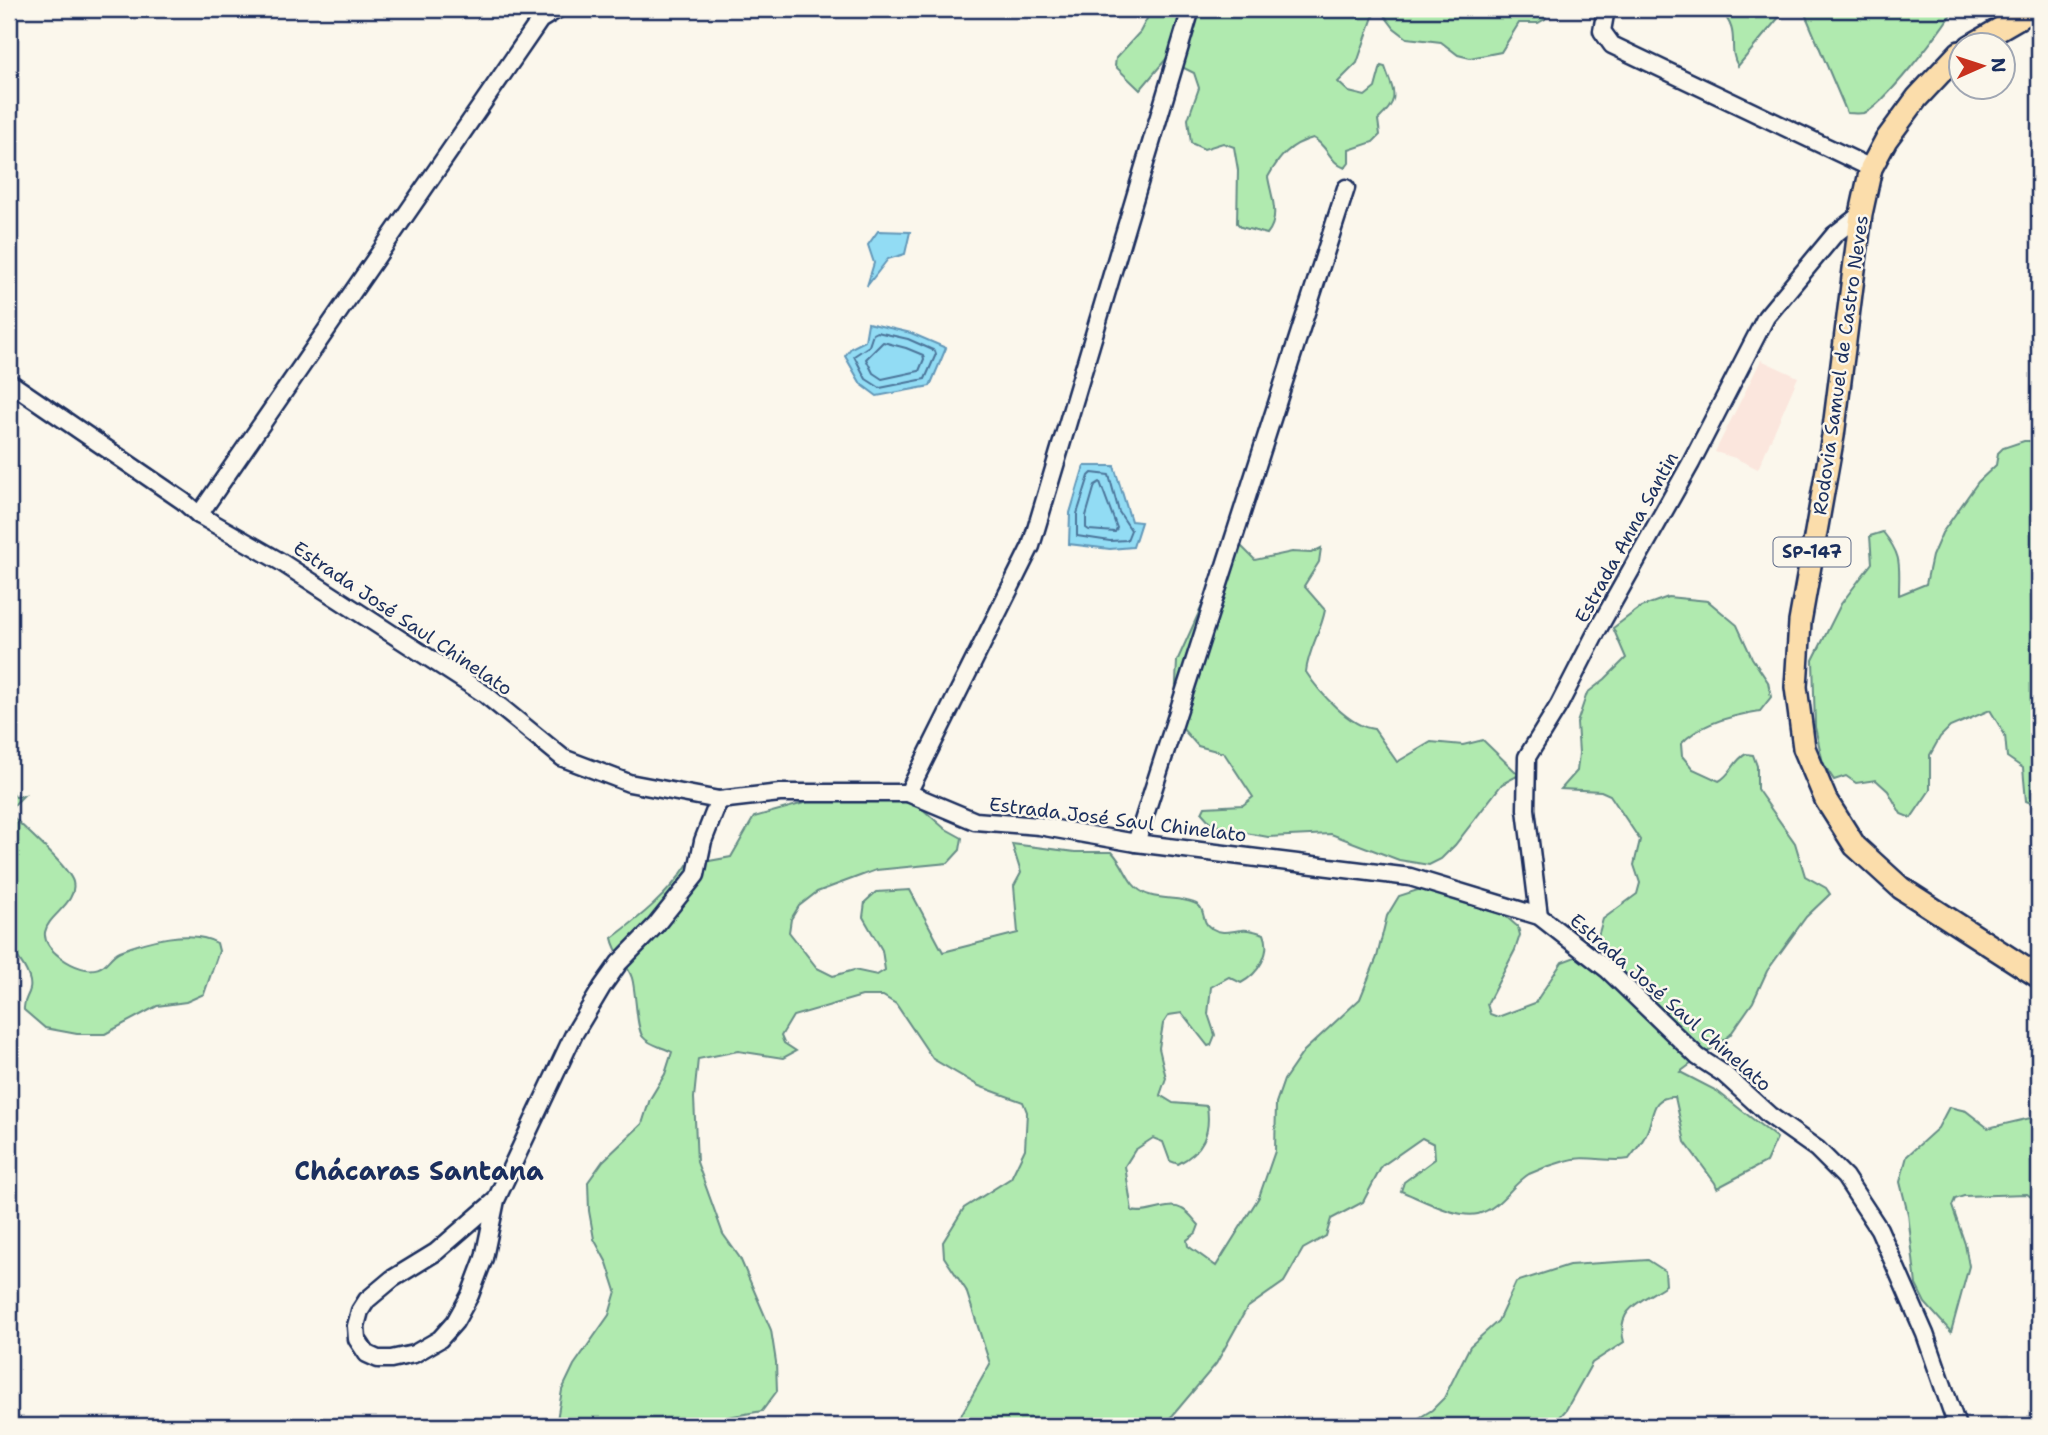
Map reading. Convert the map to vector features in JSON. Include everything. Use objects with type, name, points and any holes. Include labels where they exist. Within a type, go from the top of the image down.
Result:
[{"type":"main road","points":[[1992,32],[2034,9]]},
{"type":"main road","name":"Rodovia Samuel de Castro Neves","points":[[1946,68],[1917,98],[1886,140],[1871,168],[1861,215],[1833,436],[1800,622],[1796,687],[1804,748],[1826,800],[1855,846],[1901,888],[2039,977]]},
{"type":"street","points":[[199,515],[540,20],[558,9]]},
{"type":"street","points":[[908,793],[1031,546],[1191,9]]},
{"type":"street","points":[[1606,9],[1602,31],[1612,45],[1620,50],[1871,168]]},
{"type":"street","points":[[1136,843],[1346,188]]},
{"type":"street","name":"Estrada Anna Santin","points":[[1539,916],[1525,809],[1527,757],[1559,705],[1766,317],[1834,234],[1861,215]]},
{"type":"street","name":"Estrada José Saul Chinelato","points":[[9,382],[183,501],[199,515],[281,562],[486,695],[563,758],[629,783],[719,800],[780,793],[908,793],[975,821],[1039,826],[1136,843],[1410,877],[1539,916],[1608,971],[1698,1057],[1724,1074],[1769,1115],[1817,1149],[1845,1177],[1879,1229],[1925,1334],[1957,1426]]},
{"type":"street","points":[[496,1200],[436,1252],[392,1279],[367,1300],[360,1311],[356,1326],[357,1339],[367,1354],[377,1359],[391,1359],[414,1353],[440,1339],[455,1322],[470,1295],[484,1258],[496,1200],[574,1034],[619,963],[656,925],[696,875],[703,841],[719,800]]},
{"type":"shaded area","points":[[1761,360],[1798,377],[1758,469],[1715,452]]},
{"type":"green space","points":[[1152,9],[1548,9],[1545,19],[1538,23],[1519,23],[1501,52],[1470,58],[1458,55],[1441,42],[1407,38],[1394,28],[1381,11],[1375,11],[1357,63],[1338,82],[1349,92],[1365,96],[1375,88],[1381,66],[1385,67],[1394,95],[1390,106],[1378,120],[1380,135],[1373,142],[1349,150],[1349,163],[1345,168],[1313,138],[1286,152],[1268,177],[1274,214],[1267,234],[1241,227],[1237,223],[1238,170],[1234,147],[1223,143],[1204,149],[1191,143],[1188,119],[1199,88],[1194,73],[1166,59],[1140,90],[1115,66],[1116,58],[1140,32]]},
{"type":"green space","points":[[1719,9],[1786,9],[1738,66],[1733,52],[1730,25]]},
{"type":"green space","points":[[1803,9],[1954,9],[1925,49],[1873,108],[1864,113],[1847,113]]},
{"type":"green space","points":[[2024,441],[2039,441],[2039,798],[2036,805],[2026,801],[2023,768],[2007,757],[2005,735],[1990,710],[1950,727],[1940,737],[1930,755],[1930,790],[1911,818],[1901,814],[1888,791],[1876,780],[1856,783],[1846,776],[1834,780],[1823,763],[1815,727],[1813,660],[1841,604],[1872,563],[1870,536],[1883,532],[1894,548],[1899,568],[1899,595],[1926,584],[1932,556],[1942,533],[1978,482],[1996,465],[1998,453],[2003,448]]},
{"type":"green space","points":[[1237,542],[1255,560],[1292,552],[1311,553],[1321,548],[1319,562],[1304,586],[1325,610],[1306,672],[1345,715],[1365,727],[1374,729],[1397,762],[1431,742],[1463,745],[1483,740],[1519,775],[1502,784],[1441,859],[1429,865],[1399,860],[1331,834],[1268,837],[1224,829],[1210,822],[1202,813],[1205,807],[1243,805],[1253,797],[1224,753],[1198,746],[1181,727],[1175,704],[1177,661],[1230,544]]},
{"type":"green space","points":[[1668,597],[1708,601],[1737,625],[1752,658],[1768,682],[1771,697],[1760,711],[1728,718],[1697,731],[1681,744],[1682,756],[1693,769],[1719,781],[1742,757],[1746,754],[1753,755],[1757,766],[1757,789],[1795,843],[1805,876],[1826,888],[1830,894],[1806,917],[1767,971],[1753,1002],[1730,1035],[1680,1072],[1717,1091],[1777,1138],[1766,1162],[1717,1188],[1685,1142],[1675,1097],[1667,1098],[1657,1104],[1644,1137],[1629,1159],[1581,1158],[1552,1165],[1529,1174],[1493,1207],[1469,1215],[1439,1207],[1401,1191],[1404,1182],[1435,1159],[1434,1144],[1422,1138],[1382,1166],[1363,1202],[1331,1219],[1326,1236],[1303,1249],[1284,1282],[1247,1308],[1216,1364],[1173,1415],[1160,1426],[955,1426],[990,1364],[966,1290],[944,1257],[943,1242],[964,1208],[1011,1178],[1025,1149],[1027,1112],[1023,1102],[979,1086],[933,1059],[896,1004],[883,996],[862,996],[793,1016],[781,1036],[784,1043],[796,1051],[783,1058],[738,1051],[698,1059],[694,1098],[697,1162],[723,1234],[740,1258],[771,1330],[777,1391],[762,1411],[705,1421],[696,1426],[556,1426],[562,1390],[574,1365],[609,1315],[616,1291],[607,1263],[594,1239],[588,1182],[603,1161],[642,1124],[650,1099],[665,1074],[672,1052],[643,1037],[637,1018],[632,978],[612,938],[662,896],[687,865],[731,857],[754,817],[822,798],[912,800],[944,828],[962,838],[960,850],[948,863],[876,870],[817,892],[799,906],[791,919],[789,932],[817,968],[833,976],[854,970],[877,975],[885,970],[882,950],[863,917],[865,902],[876,892],[910,890],[943,952],[1018,933],[1014,886],[1021,873],[1012,844],[1075,852],[1112,852],[1133,884],[1146,894],[1198,905],[1208,925],[1215,930],[1247,930],[1264,934],[1265,955],[1253,974],[1241,983],[1229,977],[1211,987],[1208,1014],[1215,1035],[1211,1045],[1208,1046],[1182,1013],[1169,1015],[1163,1024],[1159,1048],[1166,1078],[1160,1095],[1173,1103],[1207,1106],[1208,1125],[1203,1141],[1194,1153],[1178,1164],[1170,1161],[1163,1142],[1153,1138],[1135,1150],[1125,1166],[1132,1211],[1145,1212],[1171,1207],[1185,1210],[1199,1225],[1196,1233],[1187,1240],[1188,1246],[1216,1266],[1259,1197],[1275,1151],[1276,1103],[1284,1080],[1304,1051],[1360,999],[1377,957],[1387,916],[1399,896],[1424,888],[1494,906],[1518,927],[1520,935],[1515,950],[1487,1004],[1490,1014],[1498,1017],[1535,1003],[1562,962],[1594,950],[1603,919],[1637,894],[1640,883],[1634,865],[1640,840],[1610,795],[1601,791],[1561,789],[1577,771],[1577,723],[1587,693],[1626,658],[1613,628],[1641,607]]},
{"type":"green space","points":[[9,788],[16,797],[24,795],[12,807],[11,815],[55,858],[73,882],[73,892],[68,902],[47,926],[45,935],[48,945],[70,963],[93,969],[104,965],[118,952],[142,943],[182,936],[207,939],[217,943],[219,951],[204,994],[186,1002],[157,1006],[105,1034],[77,1034],[45,1028],[24,1010],[30,989],[29,978],[20,960],[9,947]]},
{"type":"green space","points":[[1949,1107],[1966,1111],[1988,1128],[2039,1116],[2039,1203],[2027,1194],[1964,1196],[1955,1199],[1952,1206],[1965,1244],[1969,1266],[1951,1332],[1925,1303],[1916,1285],[1908,1214],[1900,1182],[1907,1156],[1938,1128]]},
{"type":"green space","points":[[1648,1260],[1665,1271],[1666,1285],[1632,1307],[1623,1321],[1624,1342],[1592,1363],[1566,1410],[1552,1426],[1406,1426],[1432,1410],[1444,1398],[1470,1346],[1498,1321],[1516,1282],[1569,1265]]},
{"type":"water","points":[[878,231],[910,232],[905,254],[888,259],[867,286],[874,263],[868,245]]},
{"type":"water","points":[[868,323],[911,333],[946,348],[930,386],[877,396],[861,384],[845,356],[851,348],[865,341]]},
{"type":"water","points":[[1084,466],[1114,466],[1131,521],[1141,522],[1133,547],[1110,549],[1069,544],[1070,513]]},
{"type":"district","name":"Chácaras Santana","points":[[419,1171]]}]
